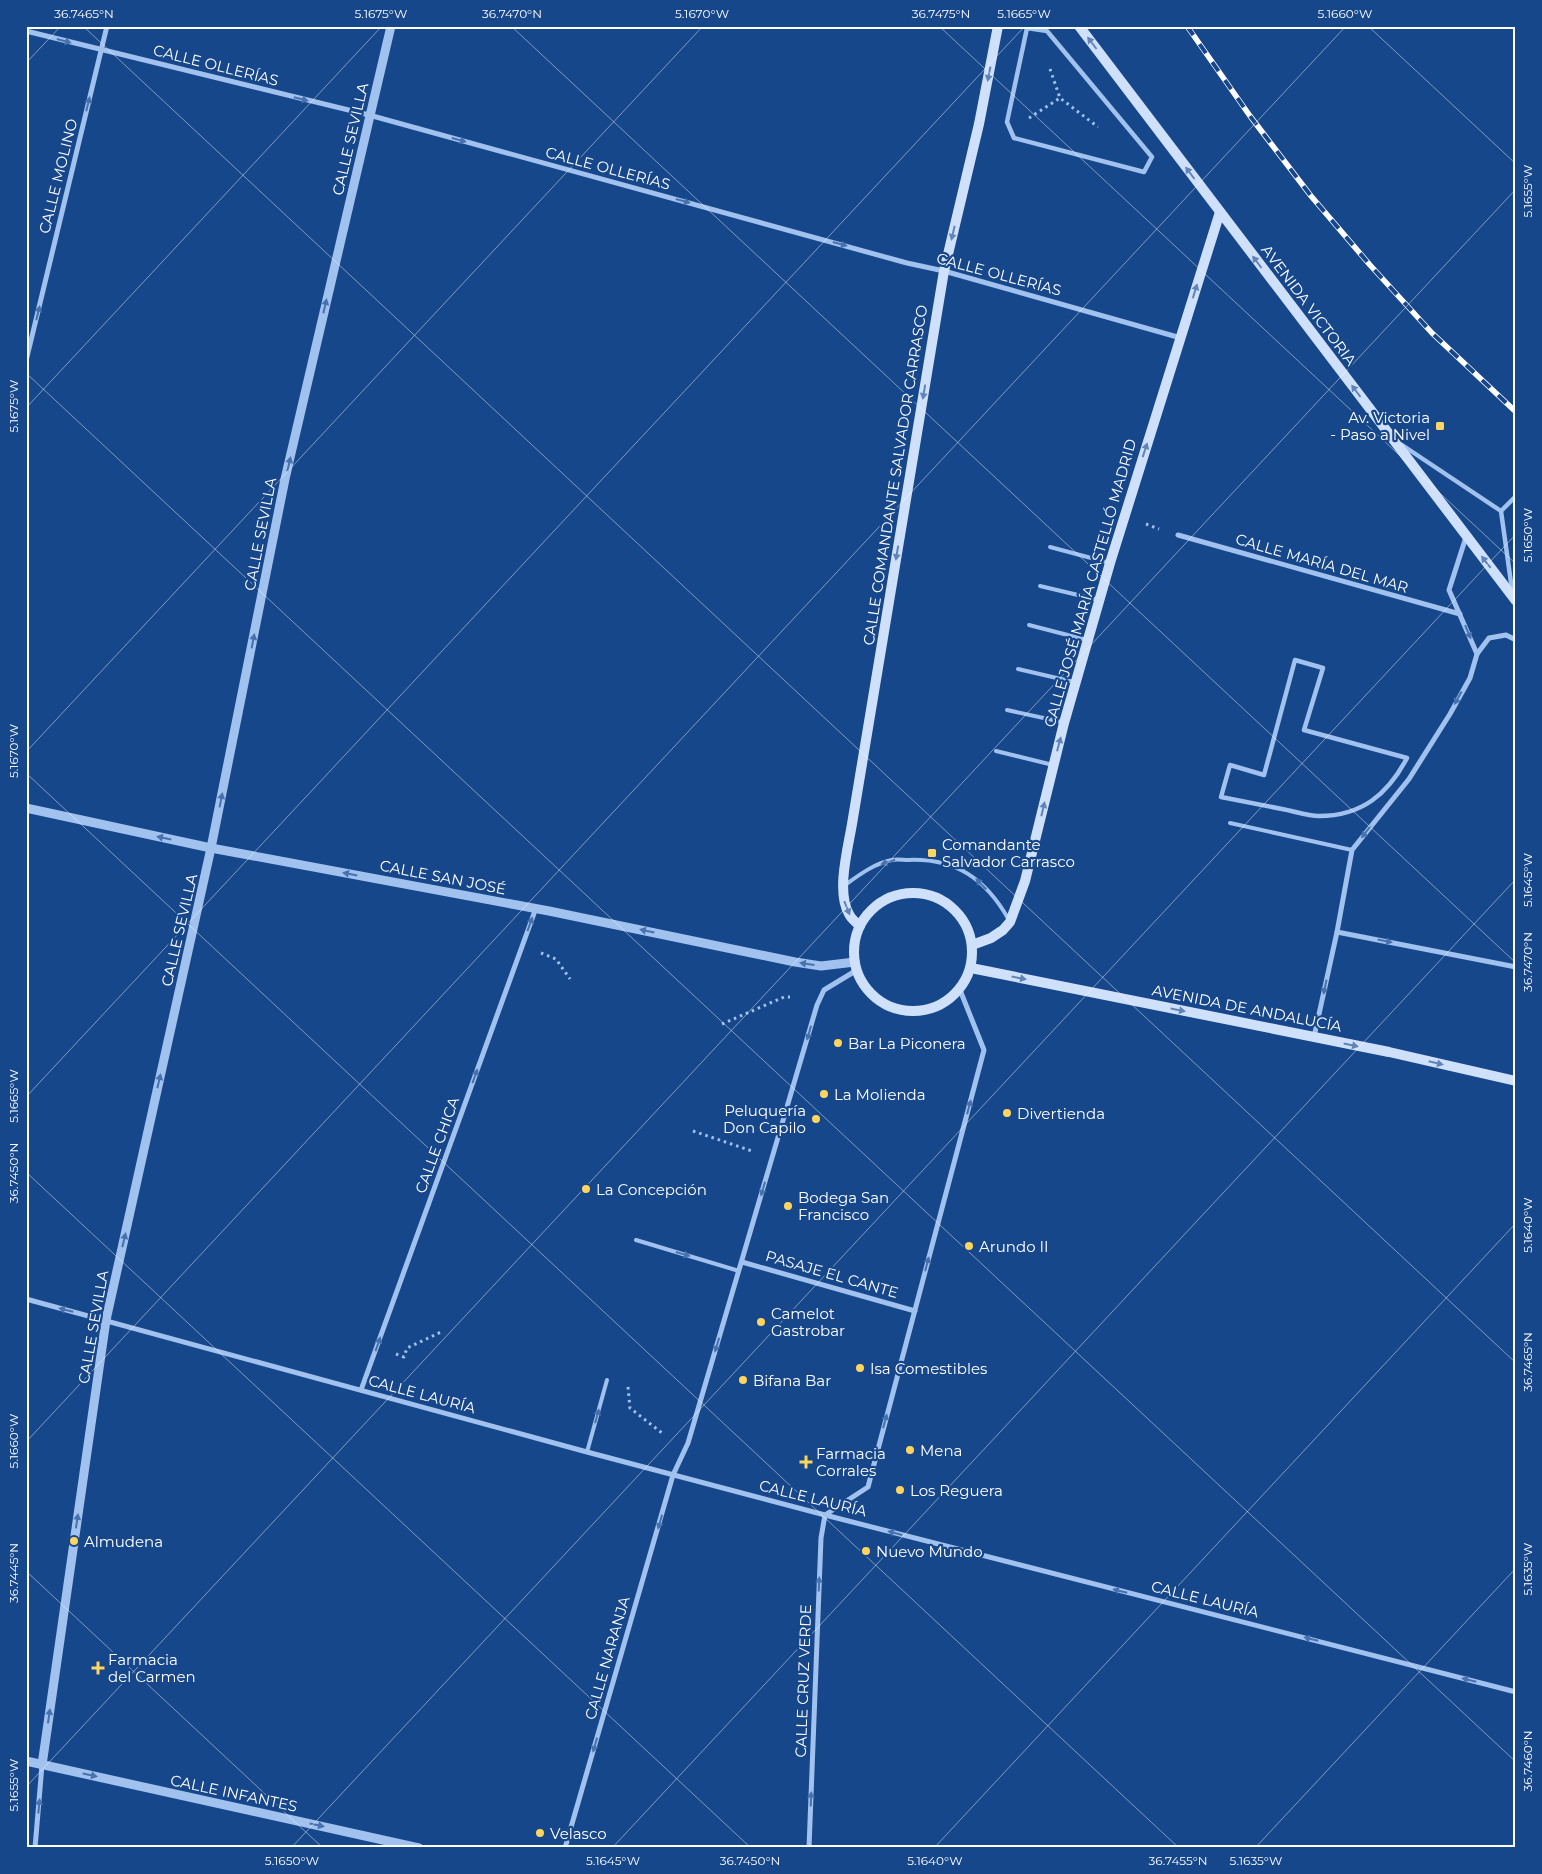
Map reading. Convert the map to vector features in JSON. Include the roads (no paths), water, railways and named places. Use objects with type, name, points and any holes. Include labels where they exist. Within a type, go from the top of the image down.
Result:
[{"type":"main road","name":"CALLE COMANDANTE SALVADOR CARRASCO","points":[[860,926],[849,915],[844,901],[843,886],[944,271],[979,124],[998,26]]},
{"type":"main road","name":"AVENIDA VICTORIA","points":[[1079,26],[1514,599]]},
{"type":"main road","name":"CALLE JOSÉ MARÍA CASTELLÓ MADRID","points":[[1010,922],[1031,861],[1053,765],[1087,640],[1220,212]]},
{"type":"main road","points":[[904,893],[923,893],[941,899],[956,911],[967,927],[972,945],[971,968],[960,990],[946,1002],[930,1010],[912,1012],[893,1008],[874,996],[864,986],[856,966],[854,944],[860,926],[870,910],[886,899],[904,893]]},
{"type":"main road","points":[[972,945],[992,938],[1010,922]]},
{"type":"main road","name":"AVENIDA DE ANDALUCÍA","points":[[971,968],[1314,1037],[1516,1081]]},
{"type":"street","name":"CALLE MOLINO","points":[[26,361],[107,26]]},
{"type":"street","name":"CALLE SEVILLA","points":[[35,1848],[42,1764],[106,1320],[211,848],[285,479],[391,26]]},
{"type":"street","points":[[1027,28],[1047,30],[1152,158],[1144,172],[1014,138],[1007,122],[1027,28]]},
{"type":"street","name":"CALLE OLLERÍAS","points":[[26,31],[369,115],[907,263],[944,271],[1181,338]]},
{"type":"street","points":[[1390,437],[1501,512],[1514,599]]},
{"type":"street","points":[[1501,512],[1516,496]]},
{"type":"street","name":"CALLE MARÍA DEL MAR","points":[[1178,535],[1460,614]]},
{"type":"street","points":[[1466,537],[1450,590],[1477,654]]},
{"type":"street","points":[[1314,1037],[1337,932],[1352,850],[1409,779],[1470,678],[1477,654],[1489,638],[1506,636],[1516,640]]},
{"type":"street","points":[[1295,660],[1323,668],[1304,730],[1407,758],[1397,777],[1370,803],[1356,810],[1338,815],[1318,816],[1221,797],[1230,765],[1264,775],[1295,660]]},
{"type":"street","name":"CALLE SAN JOSÉ","points":[[26,808],[211,848],[536,908],[795,962],[821,966],[856,966]]},
{"type":"street","name":"CALLE CHICA","points":[[361,1390],[536,908]]},
{"type":"street","points":[[1337,932],[1516,967]]},
{"type":"street","points":[[673,1475],[688,1443],[817,1005],[824,990],[856,966]]},
{"type":"street","points":[[825,1515],[868,1487],[984,1050],[960,990]]},
{"type":"street","name":"PASAJE EL CANTE","points":[[742,1262],[915,1311]]},
{"type":"street","name":"CALLE LAURÍA","points":[[26,1299],[673,1475],[1516,1692]]},
{"type":"street","name":"CALLE NARANJA","points":[[566,1848],[673,1475]]},
{"type":"street","name":"CALLE CRUZ VERDE","points":[[809,1848],[821,1538],[825,1515]]},
{"type":"street","name":"CALLE INFANTES","points":[[26,1761],[419,1848]]},
{"type":"lane","points":[[1050,547],[1110,563]]},
{"type":"lane","points":[[1040,586],[1099,600]]},
{"type":"lane","points":[[1029,626],[1087,640]]},
{"type":"lane","points":[[1018,668],[1076,683]]},
{"type":"lane","points":[[1007,710],[1064,723]]},
{"type":"lane","points":[[996,751],[1053,765]]},
{"type":"lane","points":[[1230,823],[1352,850]]},
{"type":"lane","points":[[843,886],[869,869],[892,860],[936,861],[956,867],[974,877],[998,901],[1010,922]]},
{"type":"lane","points":[[636,1240],[739,1271]]},
{"type":"lane","points":[[587,1452],[607,1380]]},
{"type":"railway","points":[[1187,26],[1250,116],[1311,196],[1432,333],[1516,412]]},
{"type":"place","name":"Av. Victoria - Paso a Nivel","points":[[1440,426]]},
{"type":"place","name":"Comandante Salvador Carrasco","points":[[932,853]]},
{"type":"place","name":"Bar La Piconera","points":[[838,1043]]},
{"type":"place","name":"La Molienda","points":[[824,1094]]},
{"type":"place","name":"Divertienda","points":[[1007,1113]]},
{"type":"place","name":"Peluquería Don Capilo","points":[[816,1119]]},
{"type":"place","name":"La Concepción","points":[[586,1189]]},
{"type":"place","name":"Bodega San Francisco","points":[[788,1206]]},
{"type":"place","name":"Arundo II","points":[[969,1246]]},
{"type":"place","name":"Camelot Gastrobar","points":[[761,1322]]},
{"type":"place","name":"Isa Comestibles","points":[[860,1368]]},
{"type":"place","name":"Bifana Bar","points":[[743,1380]]},
{"type":"place","name":"Mena","points":[[910,1450]]},
{"type":"place","name":"Farmacia Corrales","points":[[806,1462]]},
{"type":"place","name":"Los Reguera","points":[[900,1490]]},
{"type":"place","name":"Almudena","points":[[74,1541]]},
{"type":"place","name":"Nuevo Mundo","points":[[866,1551]]},
{"type":"place","name":"Farmacia del Carmen","points":[[98,1668]]},
{"type":"place","name":"Velasco","points":[[540,1833]]}]
